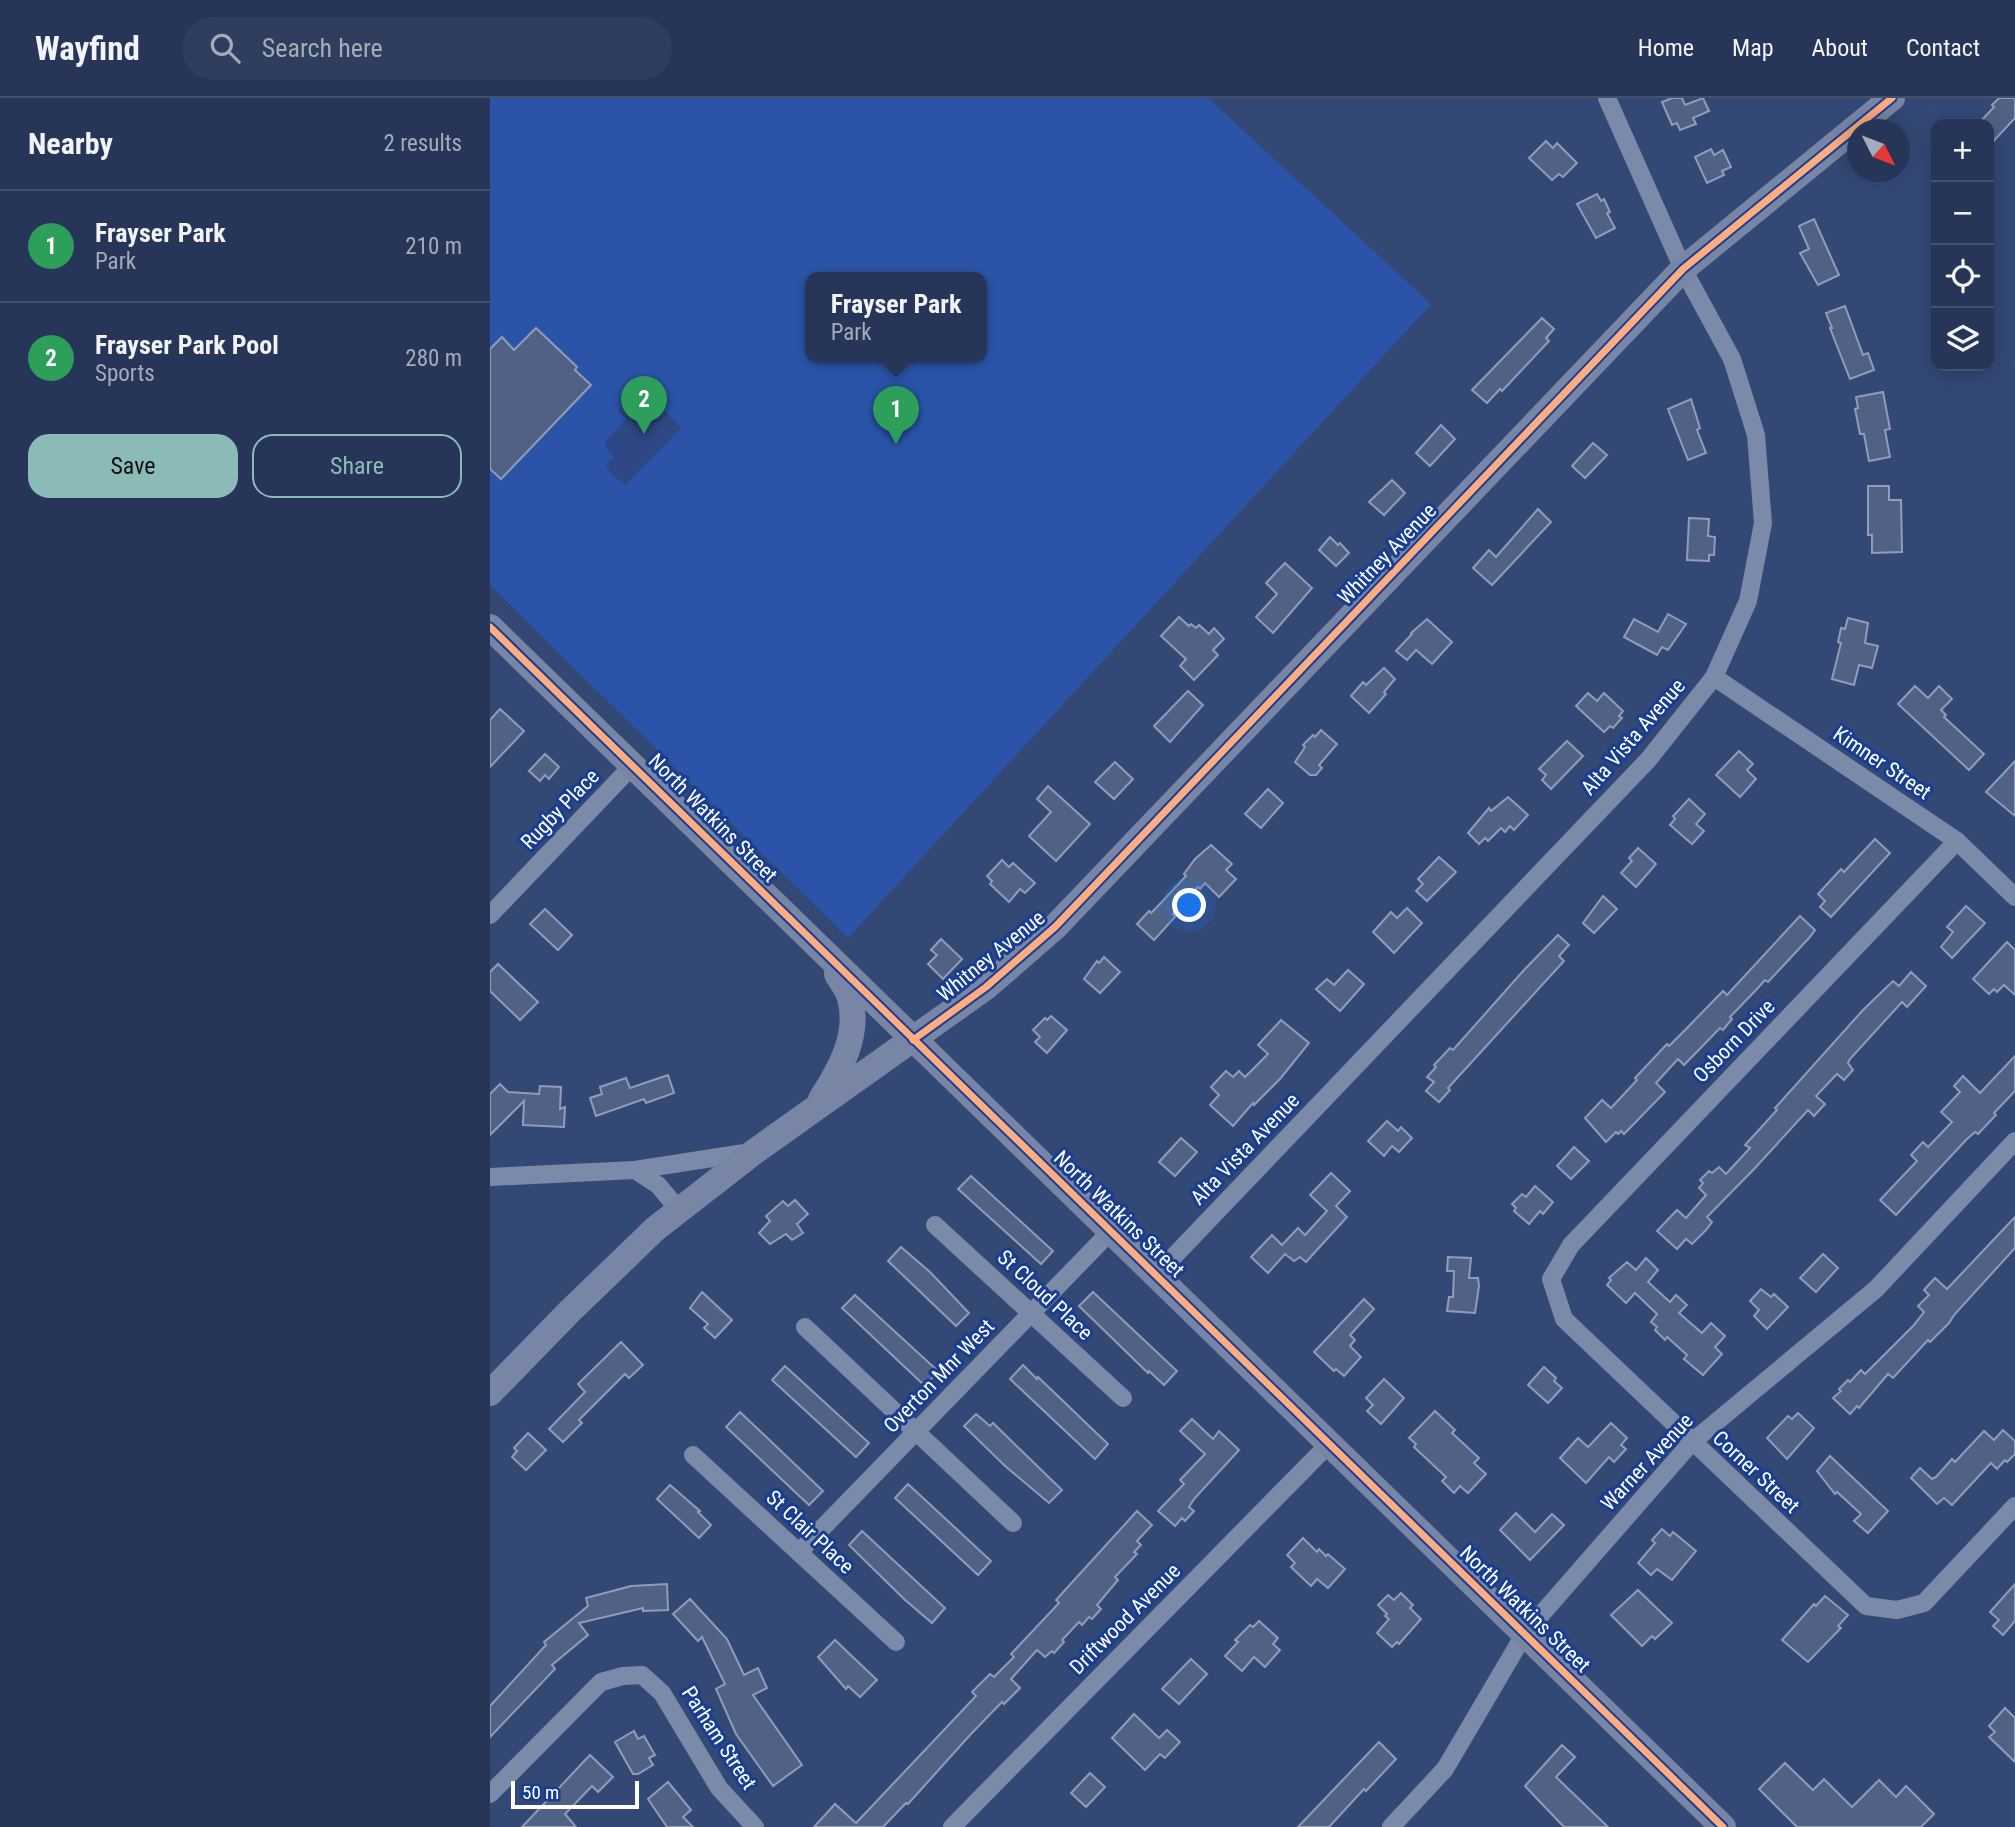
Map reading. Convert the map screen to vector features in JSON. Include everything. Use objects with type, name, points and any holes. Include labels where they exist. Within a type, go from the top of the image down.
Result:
[{"type":"main road","name":"Whitney Avenue","points":[[490,1394],[655,1229],[754,1152],[986,987],[1055,927],[1683,269],[1892,98]]},
{"type":"main road","name":"North Watkins Street","points":[[490,626],[1723,1827]]},
{"type":"main road","points":[[814,1110],[840,1070],[853,1024],[850,998],[829,957]]},
{"type":"street","name":"Alta Vista Avenue","points":[[1157,1275],[1648,760],[1714,677],[1748,601],[1763,523],[1756,435],[1732,359],[1683,269],[1607,98]]},
{"type":"street","name":"Kimner Street","points":[[1714,677],[1957,841],[2015,897]]},
{"type":"street","name":"Rugby Place","points":[[490,915],[634,764]]},
{"type":"street","name":"Osborn Drive","points":[[1551,1279],[1571,1245],[1957,841]]},
{"type":"street","name":"Warner Avenue","points":[[1391,1827],[1445,1769],[1525,1633],[1691,1443],[1876,1289],[2015,1141]]},
{"type":"street","points":[[490,1177],[635,1170],[754,1152]]},
{"type":"street","points":[[635,1170],[658,1185],[680,1210]]},
{"type":"street","name":"St Cloud Place","points":[[935,1225],[1123,1398]]},
{"type":"street","name":"Overton Mnr West","points":[[799,1552],[1111,1231]]},
{"type":"street","name":"Corner Street","points":[[1551,1279],[1564,1319],[1691,1443],[1866,1606],[1897,1611],[1924,1603],[2015,1506]]},
{"type":"street","points":[[805,1327],[1013,1522]]},
{"type":"street","name":"Driftwood Avenue","points":[[952,1827],[1330,1443]]},
{"type":"street","name":"St Clair Place","points":[[694,1455],[896,1642]]},
{"type":"street","name":"Parham Street","points":[[490,1794],[601,1682],[623,1676],[642,1675],[662,1693],[719,1788],[755,1827]]},
{"type":"shaded area","points":[[490,98],[1208,98],[1431,304],[848,938],[490,585]]},
{"type":"shaded area","points":[[640,388],[682,427],[625,486],[605,467],[614,457],[605,447],[606,441],[626,419],[618,411]]},
{"type":"building","points":[[1682,98],[1685,105],[1703,98],[1709,111],[1693,118],[1696,124],[1680,130],[1677,123],[1672,125],[1662,102]]},
{"type":"building","points":[[1999,98],[2015,98],[2015,118],[1994,141],[1994,119],[1983,119],[1994,107],[1992,105]]},
{"type":"building","points":[[1546,141],[1553,148],[1557,143],[1577,163],[1563,177],[1559,174],[1552,180],[1529,158]]},
{"type":"building","points":[[1711,149],[1714,155],[1723,150],[1731,167],[1722,171],[1724,175],[1707,183],[1695,157]]},
{"type":"building","points":[[1597,194],[1601,201],[1604,199],[1610,212],[1607,213],[1615,228],[1596,238],[1577,204]]},
{"type":"building","points":[[1814,219],[1839,275],[1818,285],[1800,253],[1809,249],[1799,226]]},
{"type":"building","points":[[1845,306],[1863,355],[1868,353],[1874,370],[1850,379],[1826,313]]},
{"type":"building","points":[[1542,318],[1554,329],[1546,338],[1549,341],[1502,391],[1500,389],[1487,403],[1472,390]]},
{"type":"building","points":[[536,328],[577,367],[575,370],[591,385],[501,479],[490,469],[490,349],[502,337],[514,350]]},
{"type":"building","points":[[1883,392],[1890,429],[1885,430],[1890,457],[1869,461],[1864,434],[1860,434],[1855,409],[1858,408],[1856,397]]},
{"type":"building","points":[[1691,399],[1700,428],[1697,430],[1706,453],[1688,460],[1668,409]]},
{"type":"building","points":[[1441,425],[1455,439],[1430,466],[1416,453]]},
{"type":"building","points":[[1593,443],[1607,455],[1585,478],[1572,466]]},
{"type":"building","points":[[1392,480],[1405,493],[1384,515],[1369,502]]},
{"type":"building","points":[[1868,486],[1889,486],[1889,500],[1901,500],[1902,552],[1872,553],[1872,535],[1868,535]]},
{"type":"building","points":[[1538,509],[1551,522],[1492,585],[1473,568],[1489,550],[1496,557]]},
{"type":"building","points":[[1689,518],[1709,519],[1708,536],[1715,537],[1714,555],[1709,555],[1709,561],[1687,560]]},
{"type":"building","points":[[1330,537],[1349,553],[1336,566],[1319,550]]},
{"type":"building","points":[[1285,563],[1312,588],[1273,633],[1256,617],[1277,594],[1266,583]]},
{"type":"building","points":[[1668,614],[1686,624],[1668,650],[1662,647],[1657,655],[1624,637],[1634,619],[1658,632]]},
{"type":"building","points":[[1179,617],[1189,626],[1191,624],[1196,628],[1199,625],[1209,634],[1214,628],[1224,639],[1213,650],[1218,655],[1194,680],[1180,666],[1186,659],[1161,636]]},
{"type":"building","points":[[1848,618],[1868,623],[1865,643],[1878,646],[1872,668],[1859,665],[1854,685],[1832,679],[1841,643],[1838,642],[1841,628],[1845,629]]},
{"type":"building","points":[[1427,619],[1452,642],[1432,664],[1416,650],[1407,660],[1396,651]]},
{"type":"building","points":[[1384,668],[1395,679],[1369,713],[1351,696],[1363,682],[1366,685]]},
{"type":"building","points":[[1915,686],[1928,698],[1939,686],[1952,699],[1941,710],[1946,715],[1944,717],[1984,754],[1969,770],[1898,704]]},
{"type":"building","points":[[1188,691],[1203,705],[1170,742],[1154,726]]},
{"type":"building","points":[[1588,693],[1597,701],[1604,693],[1623,711],[1619,716],[1622,718],[1613,728],[1610,726],[1604,732],[1576,706]]},
{"type":"building","points":[[500,709],[524,731],[490,767],[490,720]]},
{"type":"building","points":[[1321,730],[1337,744],[1319,765],[1322,768],[1316,775],[1310,775],[1295,762],[1305,747],[1303,745]]},
{"type":"building","points":[[1567,741],[1583,756],[1551,789],[1542,780],[1546,775],[1539,769]]},
{"type":"building","points":[[1739,751],[1753,764],[1747,770],[1756,779],[1740,797],[1716,775]]},
{"type":"building","points":[[545,754],[559,767],[549,779],[545,775],[540,781],[529,771]]},
{"type":"building","points":[[2015,761],[2015,816],[1986,792]]},
{"type":"building","points":[[1115,762],[1133,779],[1114,799],[1095,782]]},
{"type":"building","points":[[1048,786],[1090,824],[1056,861],[1029,836],[1051,812],[1037,799]]},
{"type":"building","points":[[1268,789],[1283,803],[1261,828],[1245,814]]},
{"type":"building","points":[[1508,797],[1528,815],[1514,830],[1510,826],[1505,832],[1501,828],[1488,841],[1485,838],[1479,844],[1468,833],[1489,808],[1491,811]]},
{"type":"building","points":[[1689,799],[1705,814],[1696,824],[1704,831],[1692,844],[1670,825],[1675,819],[1673,816]]},
{"type":"building","points":[[1875,839],[1890,853],[1831,917],[1820,907],[1825,901],[1818,894],[1841,869],[1844,872]]},
{"type":"building","points":[[1211,845],[1232,864],[1226,870],[1236,879],[1219,897],[1205,883],[1200,889],[1198,887],[1154,940],[1137,924],[1149,911],[1151,913],[1157,907],[1186,876],[1184,874],[1195,859]]},
{"type":"building","points":[[1638,848],[1656,864],[1636,887],[1621,873],[1632,861],[1629,858]]},
{"type":"building","points":[[1439,857],[1456,872],[1427,901],[1416,891],[1423,884],[1418,879]]},
{"type":"building","points":[[1002,860],[1009,867],[1013,863],[1035,883],[1025,893],[1020,889],[1009,902],[990,884],[992,881],[987,876]]},
{"type":"building","points":[[1603,896],[1617,909],[1594,933],[1583,923]]},
{"type":"building","points":[[1966,906],[1985,923],[1952,958],[1941,947],[1953,932],[1947,927]]},
{"type":"building","points":[[1407,908],[1422,923],[1394,953],[1373,932],[1391,912],[1397,918]]},
{"type":"building","points":[[545,909],[572,935],[558,950],[530,924]]},
{"type":"building","points":[[1800,916],[1815,930],[1809,938],[1768,982],[1765,980],[1730,1017],[1732,1019],[1723,1030],[1720,1028],[1684,1065],[1678,1059],[1656,1083],[1665,1092],[1624,1134],[1621,1131],[1618,1134],[1616,1132],[1606,1142],[1585,1118],[1602,1100],[1611,1108],[1667,1044],[1669,1046],[1723,991],[1727,995]]},
{"type":"building","points":[[1558,935],[1569,945],[1559,956],[1564,961],[1448,1088],[1450,1090],[1439,1102],[1426,1091],[1434,1082],[1427,1077],[1436,1067],[1434,1065],[1450,1048],[1453,1050]]},
{"type":"building","points":[[941,939],[962,959],[943,979],[928,964],[937,955],[931,950]]},
{"type":"building","points":[[2007,942],[2015,950],[2015,995],[2004,985],[1997,992],[1994,989],[1989,994],[1973,979]]},
{"type":"building","points":[[1104,957],[1120,972],[1100,993],[1084,979],[1097,961],[1099,963]]},
{"type":"building","points":[[498,964],[538,1002],[520,1020],[490,991],[490,972]]},
{"type":"building","points":[[1348,970],[1364,984],[1340,1011],[1316,989],[1327,979],[1334,985]]},
{"type":"building","points":[[1911,972],[1926,986],[1907,1007],[1902,1002],[1850,1059],[1848,1063],[1853,1070],[1844,1080],[1837,1074],[1816,1096],[1825,1104],[1814,1116],[1808,1110],[1707,1217],[1712,1222],[1706,1230],[1692,1244],[1686,1239],[1677,1249],[1657,1231],[1677,1210],[1686,1218],[1706,1195],[1699,1188],[1703,1183],[1700,1180],[1709,1171],[1712,1173],[1719,1167],[1726,1174],[1750,1148],[1745,1145],[1777,1110],[1775,1108],[1863,1010],[1893,981],[1899,986]]},
{"type":"building","points":[[1051,1016],[1067,1030],[1047,1053],[1035,1042],[1040,1037],[1033,1030],[1045,1018],[1047,1020]]},
{"type":"building","points":[[1281,1020],[1309,1043],[1280,1079],[1254,1105],[1253,1103],[1233,1126],[1210,1105],[1219,1095],[1211,1087],[1226,1071],[1233,1077],[1239,1071],[1245,1077],[1268,1054],[1258,1045]]},
{"type":"building","points":[[2015,1056],[2015,1091],[1978,1134],[1975,1132],[1966,1140],[1896,1215],[1880,1200],[1917,1161],[1911,1155],[1923,1142],[1928,1147],[1952,1122],[1941,1112],[1960,1092],[1954,1086],[1963,1076],[1980,1093]]},
{"type":"building","points":[[668,1075],[674,1093],[646,1103],[644,1099],[596,1116],[590,1098],[602,1094],[600,1087],[626,1078],[630,1088]]},
{"type":"building","points":[[500,1084],[508,1092],[539,1094],[540,1086],[561,1087],[560,1109],[565,1107],[564,1127],[523,1125],[524,1101],[490,1135],[490,1094]]},
{"type":"building","points":[[1387,1121],[1398,1131],[1401,1127],[1412,1138],[1399,1152],[1392,1146],[1384,1156],[1368,1141]]},
{"type":"building","points":[[1181,1138],[1197,1152],[1175,1176],[1159,1162]]},
{"type":"building","points":[[1574,1147],[1589,1161],[1571,1179],[1557,1166]]},
{"type":"building","points":[[1331,1173],[1350,1191],[1336,1206],[1347,1217],[1306,1262],[1300,1257],[1294,1261],[1285,1254],[1268,1273],[1251,1257],[1272,1235],[1282,1245],[1298,1228],[1305,1235],[1327,1211],[1310,1195]]},
{"type":"building","points":[[971,1176],[1053,1251],[1041,1264],[958,1189]]},
{"type":"building","points":[[1535,1186],[1553,1202],[1543,1214],[1540,1211],[1529,1224],[1514,1211],[1516,1208],[1512,1204],[1522,1194],[1526,1197]]},
{"type":"building","points":[[795,1200],[808,1214],[797,1224],[803,1233],[792,1240],[786,1234],[770,1244],[759,1233],[770,1221],[766,1216],[783,1201],[788,1206]]},
{"type":"building","points":[[2015,1217],[2015,1248],[1949,1323],[1930,1342],[1928,1340],[1893,1378],[1888,1374],[1859,1408],[1857,1406],[1850,1414],[1833,1398],[1841,1391],[1839,1389],[1861,1370],[1865,1374],[1913,1326],[1924,1312],[1918,1306],[1929,1295],[1924,1290],[1935,1278],[1947,1289]]},
{"type":"building","points":[[901,1247],[930,1272],[969,1313],[956,1326],[888,1261]]},
{"type":"building","points":[[1823,1254],[1838,1268],[1816,1292],[1800,1278]]},
{"type":"building","points":[[1448,1257],[1471,1258],[1469,1278],[1478,1278],[1479,1286],[1475,1313],[1447,1311],[1449,1297],[1453,1297],[1454,1271],[1447,1271]]},
{"type":"building","points":[[1646,1258],[1658,1270],[1648,1282],[1670,1302],[1676,1295],[1687,1305],[1679,1313],[1702,1333],[1711,1323],[1725,1336],[1715,1347],[1722,1354],[1703,1375],[1684,1359],[1687,1355],[1655,1330],[1657,1327],[1651,1322],[1657,1314],[1635,1293],[1626,1303],[1607,1285],[1611,1280],[1609,1278],[1627,1262],[1636,1270]]},
{"type":"building","points":[[1761,1289],[1771,1297],[1774,1294],[1788,1307],[1767,1329],[1754,1316],[1759,1310],[1750,1301]]},
{"type":"building","points":[[702,1292],[732,1320],[715,1338],[704,1328],[708,1324],[690,1308]]},
{"type":"building","points":[[1093,1292],[1177,1371],[1164,1385],[1149,1371],[1148,1373],[1079,1306]]},
{"type":"building","points":[[855,1295],[938,1371],[925,1386],[842,1308]]},
{"type":"building","points":[[1364,1299],[1374,1309],[1350,1335],[1355,1340],[1350,1346],[1361,1357],[1344,1376],[1336,1369],[1334,1371],[1314,1352]]},
{"type":"building","points":[[621,1342],[643,1365],[629,1378],[625,1374],[579,1420],[582,1423],[563,1442],[549,1429],[585,1392],[578,1384]]},
{"type":"building","points":[[1023,1365],[1108,1444],[1095,1459],[1010,1379]]},
{"type":"building","points":[[785,1366],[869,1443],[856,1457],[772,1380]]},
{"type":"building","points":[[1544,1367],[1562,1388],[1548,1403],[1528,1385]]},
{"type":"building","points":[[1384,1379],[1404,1398],[1381,1424],[1367,1411],[1373,1405],[1366,1398]]},
{"type":"building","points":[[1435,1411],[1455,1430],[1452,1433],[1479,1458],[1474,1463],[1486,1474],[1468,1493],[1460,1486],[1454,1493],[1442,1481],[1446,1477],[1414,1447],[1416,1444],[1409,1438]]},
{"type":"building","points":[[740,1412],[823,1491],[809,1505],[726,1427]]},
{"type":"building","points":[[1798,1413],[1814,1428],[1787,1459],[1767,1438],[1788,1416],[1792,1419]]},
{"type":"building","points":[[976,1414],[990,1426],[993,1423],[1062,1490],[1049,1503],[1005,1466],[964,1426]]},
{"type":"building","points":[[1192,1419],[1213,1439],[1219,1431],[1239,1450],[1194,1499],[1189,1507],[1194,1511],[1185,1521],[1182,1518],[1175,1526],[1158,1511],[1184,1484],[1180,1480],[1205,1454],[1180,1431]]},
{"type":"building","points":[[1611,1423],[1627,1438],[1621,1445],[1626,1449],[1614,1462],[1609,1457],[1586,1483],[1560,1458],[1578,1438],[1588,1447]]},
{"type":"building","points":[[2003,1430],[2015,1441],[2015,1454],[1997,1469],[1991,1463],[1952,1505],[1944,1498],[1937,1504],[1911,1478],[1920,1468],[1932,1479],[1936,1477],[1952,1459],[1955,1462],[1984,1431],[1994,1440]]},
{"type":"building","points":[[528,1433],[546,1450],[526,1470],[512,1457],[517,1451],[514,1448]]},
{"type":"building","points":[[1830,1456],[1888,1511],[1868,1533],[1854,1521],[1861,1514],[1837,1492],[1835,1494],[1817,1471]]},
{"type":"building","points":[[908,1484],[991,1561],[978,1575],[895,1498]]},
{"type":"building","points":[[670,1485],[700,1511],[698,1512],[711,1525],[699,1538],[657,1499]]},
{"type":"building","points":[[1137,1511],[1152,1525],[1137,1541],[1141,1545],[1134,1552],[1137,1554],[1115,1577],[1118,1580],[1097,1605],[1101,1609],[1082,1625],[1079,1622],[1054,1653],[1052,1651],[1045,1657],[1037,1650],[1011,1679],[1020,1688],[1004,1704],[1002,1702],[970,1735],[908,1804],[883,1827],[814,1827],[835,1804],[856,1823],[976,1696],[972,1692],[990,1674],[994,1677],[1014,1657],[1011,1654],[1059,1603],[1056,1600]]},
{"type":"building","points":[[1516,1513],[1535,1532],[1552,1514],[1564,1525],[1530,1560],[1500,1530]]},
{"type":"building","points":[[1662,1529],[1670,1536],[1673,1532],[1696,1551],[1672,1580],[1657,1569],[1651,1575],[1638,1563],[1655,1543],[1652,1540]]},
{"type":"building","points":[[862,1531],[945,1608],[932,1623],[849,1545]]},
{"type":"building","points":[[1303,1538],[1317,1552],[1319,1549],[1326,1556],[1328,1554],[1345,1569],[1328,1588],[1317,1579],[1311,1586],[1291,1567],[1295,1563],[1287,1555]]},
{"type":"building","points":[[667,1584],[668,1610],[643,1611],[643,1608],[579,1623],[588,1635],[552,1665],[555,1669],[490,1737],[490,1706],[546,1645],[544,1642],[588,1606],[586,1598],[631,1586]]},
{"type":"building","points":[[2015,1584],[2015,1621],[2003,1635],[1993,1626],[1999,1620],[1990,1612]]},
{"type":"building","points":[[1638,1590],[1672,1623],[1655,1639],[1652,1636],[1642,1646],[1611,1615]]},
{"type":"building","points":[[1401,1593],[1413,1605],[1410,1608],[1421,1619],[1399,1644],[1397,1642],[1392,1647],[1377,1633],[1389,1619],[1378,1605],[1388,1595],[1394,1600]]},
{"type":"building","points":[[1825,1596],[1848,1615],[1838,1626],[1841,1628],[1808,1662],[1782,1640],[1814,1604],[1816,1606]]},
{"type":"building","points":[[690,1599],[727,1639],[744,1675],[758,1668],[767,1688],[753,1695],[802,1765],[773,1786],[736,1734],[716,1689],[725,1684],[702,1637],[698,1641],[673,1614]]},
{"type":"building","points":[[1259,1621],[1278,1638],[1273,1644],[1280,1650],[1265,1667],[1254,1657],[1242,1671],[1225,1656],[1238,1642],[1235,1640],[1250,1625],[1253,1627]]},
{"type":"building","points":[[835,1640],[877,1680],[860,1697],[848,1686],[846,1689],[818,1657]]},
{"type":"building","points":[[1191,1659],[1207,1674],[1179,1704],[1162,1689]]},
{"type":"building","points":[[2005,1708],[2015,1718],[2015,1762],[1989,1737],[1995,1732],[1989,1726]]},
{"type":"building","points":[[1134,1714],[1159,1738],[1167,1730],[1180,1742],[1165,1758],[1160,1754],[1145,1770],[1112,1738]]},
{"type":"building","points":[[634,1731],[638,1739],[644,1736],[655,1755],[649,1758],[653,1765],[638,1774],[633,1774],[615,1742]]},
{"type":"building","points":[[1379,1742],[1396,1759],[1366,1791],[1364,1789],[1329,1827],[1298,1827]]},
{"type":"building","points":[[1562,1745],[1575,1757],[1556,1777],[1608,1827],[1564,1827],[1525,1786]]},
{"type":"building","points":[[590,1755],[613,1777],[598,1792],[592,1786],[565,1814],[576,1827],[522,1827]]},
{"type":"building","points":[[1785,1763],[1813,1790],[1824,1779],[1852,1807],[1879,1780],[1896,1797],[1906,1786],[1934,1814],[1921,1827],[1797,1827],[1759,1789]]},
{"type":"building","points":[[1090,1773],[1105,1787],[1086,1807],[1071,1793]]},
{"type":"building","points":[[668,1782],[691,1810],[683,1817],[693,1827],[667,1827],[648,1799]]},
{"type":"cycle path","points":[[913,1040],[986,987],[1055,927],[1683,269],[1892,98]]},
{"type":"cycle path","points":[[490,627],[1723,1827]]},
{"type":"place","name":"Frayser Park Pool","points":[[644,434]]},
{"type":"place","name":"Frayser Park","points":[[896,444]]}]
